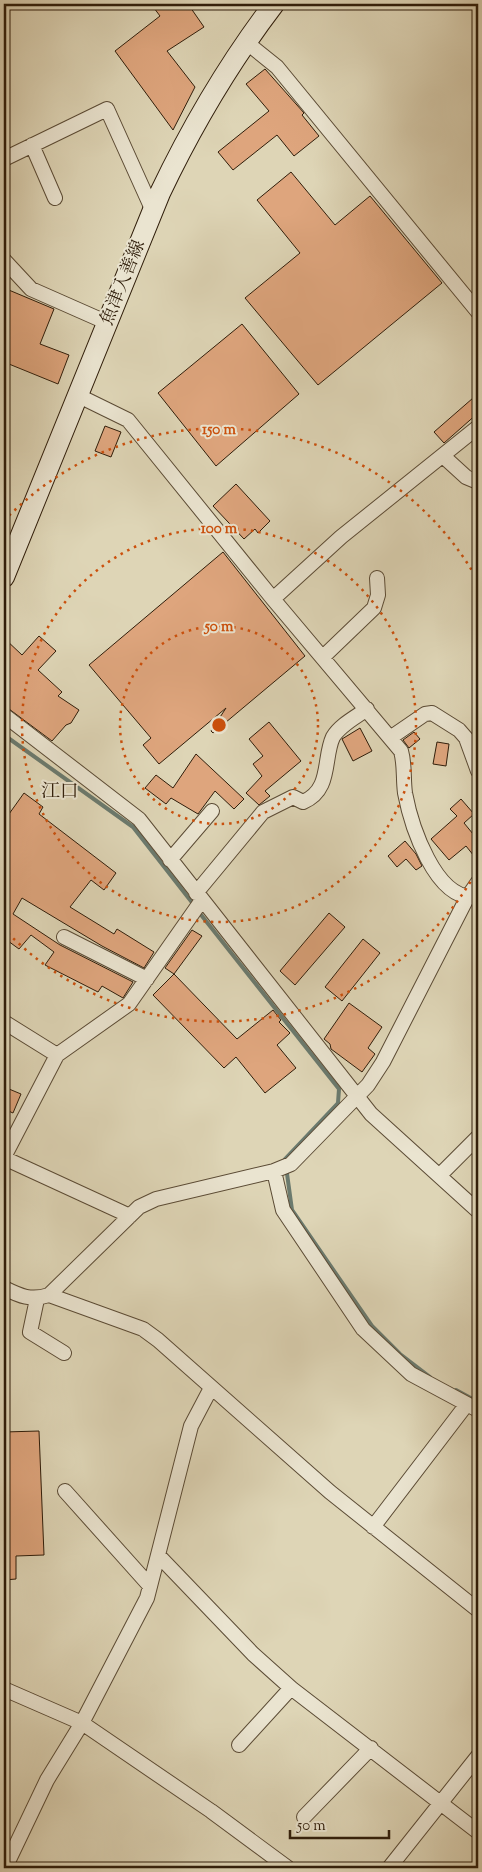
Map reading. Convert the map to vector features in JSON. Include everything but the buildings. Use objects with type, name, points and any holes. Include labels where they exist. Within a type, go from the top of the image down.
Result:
[{"type":"main road","name":"魚津入善線","points":[[4,577],[153,211],[179,153],[209,99],[246,42],[274,4]]},
{"type":"street","points":[[246,42],[277,67],[478,312]]},
{"type":"street","points":[[4,159],[107,109],[153,211]]},
{"type":"street","points":[[32,145],[55,198]]},
{"type":"street","points":[[4,260],[31,289],[108,324]]},
{"type":"street","points":[[79,396],[128,420],[273,599],[401,751],[405,762],[405,790],[415,834],[442,883],[472,898]]},
{"type":"street","points":[[273,599],[341,537],[478,427]]},
{"type":"street","points":[[443,456],[466,477],[478,482]]},
{"type":"street","points":[[323,657],[374,608],[378,595],[377,578]]},
{"type":"street","points":[[130,1216],[4,1157],[57,1055],[129,1004],[199,897],[263,812],[294,797],[303,802],[314,793],[324,780],[332,738],[349,721],[367,709]]},
{"type":"street","points":[[390,738],[425,714],[432,713],[459,730],[466,738],[478,771]]},
{"type":"street","points":[[4,715],[139,819],[371,1114],[478,1211]]},
{"type":"street","points":[[170,860],[212,811]]},
{"type":"street","points":[[64,1353],[30,1332],[43,1297],[140,1207],[156,1200],[274,1171],[291,1164],[368,1085],[383,1062],[472,898],[478,882]]},
{"type":"street","points":[[64,937],[147,979]]},
{"type":"street","points":[[4,1022],[57,1055]]},
{"type":"street","points":[[440,1175],[478,1136]]},
{"type":"street","points":[[274,1171],[283,1210],[363,1329],[411,1374],[473,1407],[373,1526]]},
{"type":"street","points":[[4,1288],[24,1298],[43,1297],[143,1329],[330,1492],[478,1610]]},
{"type":"street","points":[[5,1868],[47,1780],[82,1723],[146,1598],[190,1426],[212,1388]]},
{"type":"street","points":[[65,1491],[150,1586]]},
{"type":"street","points":[[158,1555],[253,1654],[291,1688],[478,1832]]},
{"type":"street","points":[[238,1745],[291,1688]]},
{"type":"street","points":[[4,1689],[82,1723],[211,1811],[288,1868]]},
{"type":"street","points":[[304,1817],[371,1748]]},
{"type":"street","points":[[389,1868],[478,1756]]},
{"type":"waterway","points":[[4,735],[133,827],[194,905]]},
{"type":"waterway","points":[[198,911],[339,1089],[338,1103],[285,1159],[292,1210],[372,1326],[400,1354],[430,1377]]},
{"type":"waterway","points":[[456,1390],[478,1402]]},
{"type":"district","name":"江口","points":[[60,792]]}]
